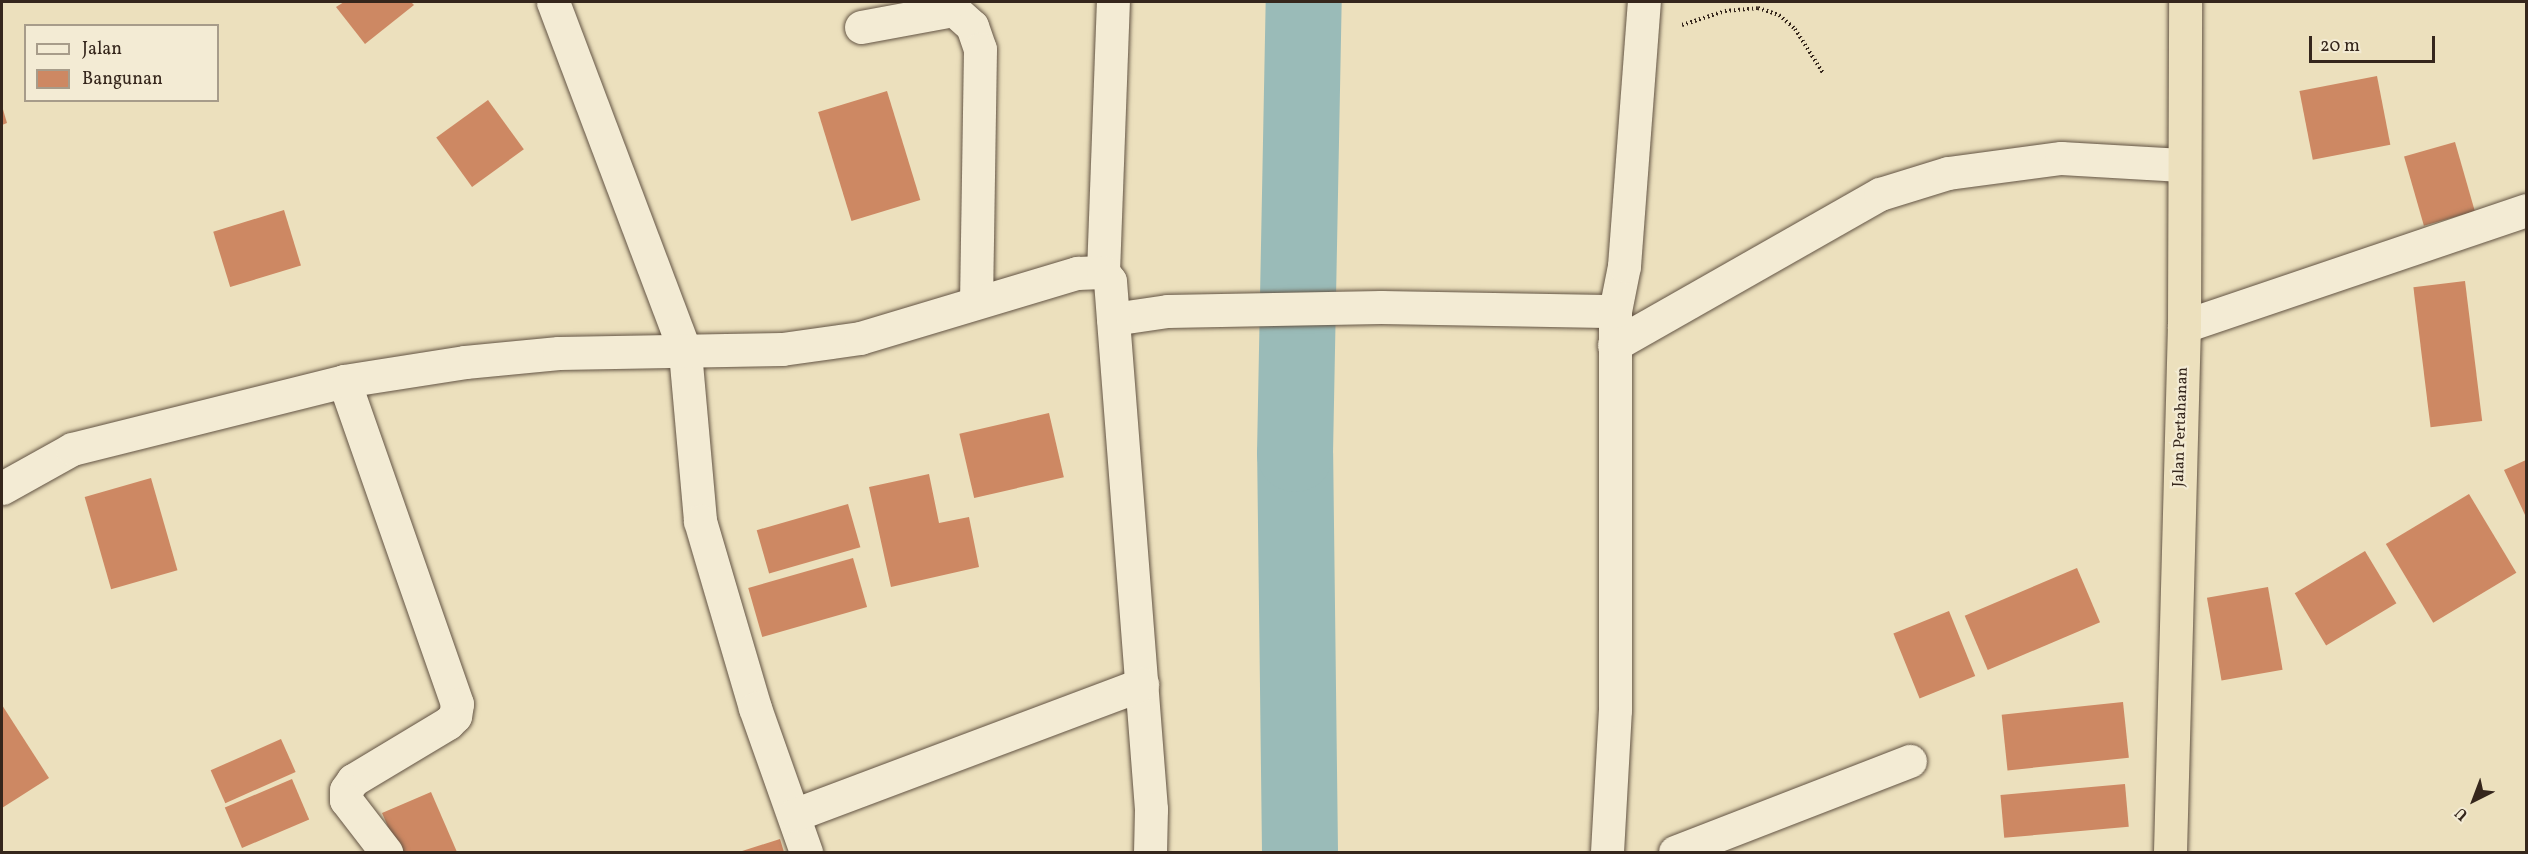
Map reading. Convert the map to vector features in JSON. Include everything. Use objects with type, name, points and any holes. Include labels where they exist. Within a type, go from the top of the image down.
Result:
[{"type":"highway","name":"Jalan Pertahanan","points":[[2170,852],[2184,326],[2182,165],[2185,2]]},
{"type":"street","points":[[553,2],[685,352],[700,521],[755,708],[806,852]]},
{"type":"street","points":[[1113,2],[1103,272],[1110,281],[1151,810],[1150,852]]},
{"type":"street","points":[[1607,852],[1615,710],[1615,311],[1624,266],[1644,37],[1644,2]]},
{"type":"street","points":[[861,27],[954,10],[972,26],[980,49],[976,302]]},
{"type":"street","points":[[1614,345],[1880,194],[1948,173],[2061,158],[2182,165]]},
{"type":"street","points":[[2184,326],[2526,210]]},
{"type":"street","points":[[2,488],[72,449],[344,381],[465,362],[559,353],[782,349],[860,338],[1091,270],[1103,272]]},
{"type":"street","points":[[1113,319],[1167,311],[1381,307],[1615,311]]},
{"type":"street","points":[[344,381],[457,704],[455,716],[448,723],[353,780],[346,790],[346,800],[386,852]]},
{"type":"street","points":[[794,814],[1142,684]]},
{"type":"street","points":[[1675,852],[1910,761]]},
{"type":"path","points":[[1644,37],[1725,11],[1758,8],[1779,15],[1795,29],[1823,73]]},
{"type":"building","points":[[344,2],[411,2],[414,5],[365,44],[336,7]]},
{"type":"building","points":[[2377,76],[2390,145],[2313,160],[2299,91]]},
{"type":"building","points":[[887,91],[920,200],[851,221],[818,112]]},
{"type":"building","points":[[488,100],[524,149],[472,187],[436,138]]},
{"type":"building","points":[[2,106],[7,123],[2,125]]},
{"type":"building","points":[[2455,142],[2475,211],[2424,226],[2404,157]]},
{"type":"building","points":[[284,210],[301,265],[230,287],[213,232]]},
{"type":"building","points":[[2465,281],[2482,421],[2431,427],[2413,287]]},
{"type":"building","points":[[1049,413],[1064,477],[974,498],[959,434]]},
{"type":"building","points":[[2526,460],[2526,517],[2504,470]]},
{"type":"building","points":[[929,474],[939,523],[969,517],[979,567],[891,587],[869,487]]},
{"type":"building","points":[[151,478],[177,570],[111,589],[85,497]]},
{"type":"building","points":[[2469,494],[2516,573],[2433,623],[2386,544]]},
{"type":"building","points":[[848,504],[860,547],[769,573],[757,530]]},
{"type":"building","points":[[2365,551],[2396,603],[2326,646],[2295,593]]},
{"type":"building","points":[[853,558],[867,607],[762,637],[748,588]]},
{"type":"building","points":[[2077,568],[2100,622],[1988,670],[1965,616]]},
{"type":"building","points":[[2268,587],[2283,670],[2222,680],[2207,598]]},
{"type":"building","points":[[1949,611],[1975,676],[1920,698],[1893,633]]},
{"type":"building","points":[[2123,702],[2129,758],[2008,770],[2002,715]]},
{"type":"building","points":[[2,705],[49,778],[2,808]]},
{"type":"building","points":[[281,739],[296,772],[225,803],[211,770]]},
{"type":"building","points":[[292,779],[309,820],[242,848],[225,808]]},
{"type":"building","points":[[2125,784],[2129,827],[2004,838],[2000,795]]},
{"type":"building","points":[[431,792],[457,852],[399,852],[382,813]]},
{"type":"building","points":[[780,839],[784,852],[739,852]]},
{"type":"waterway","points":[[1300,852],[1295,454],[1304,2]]}]
